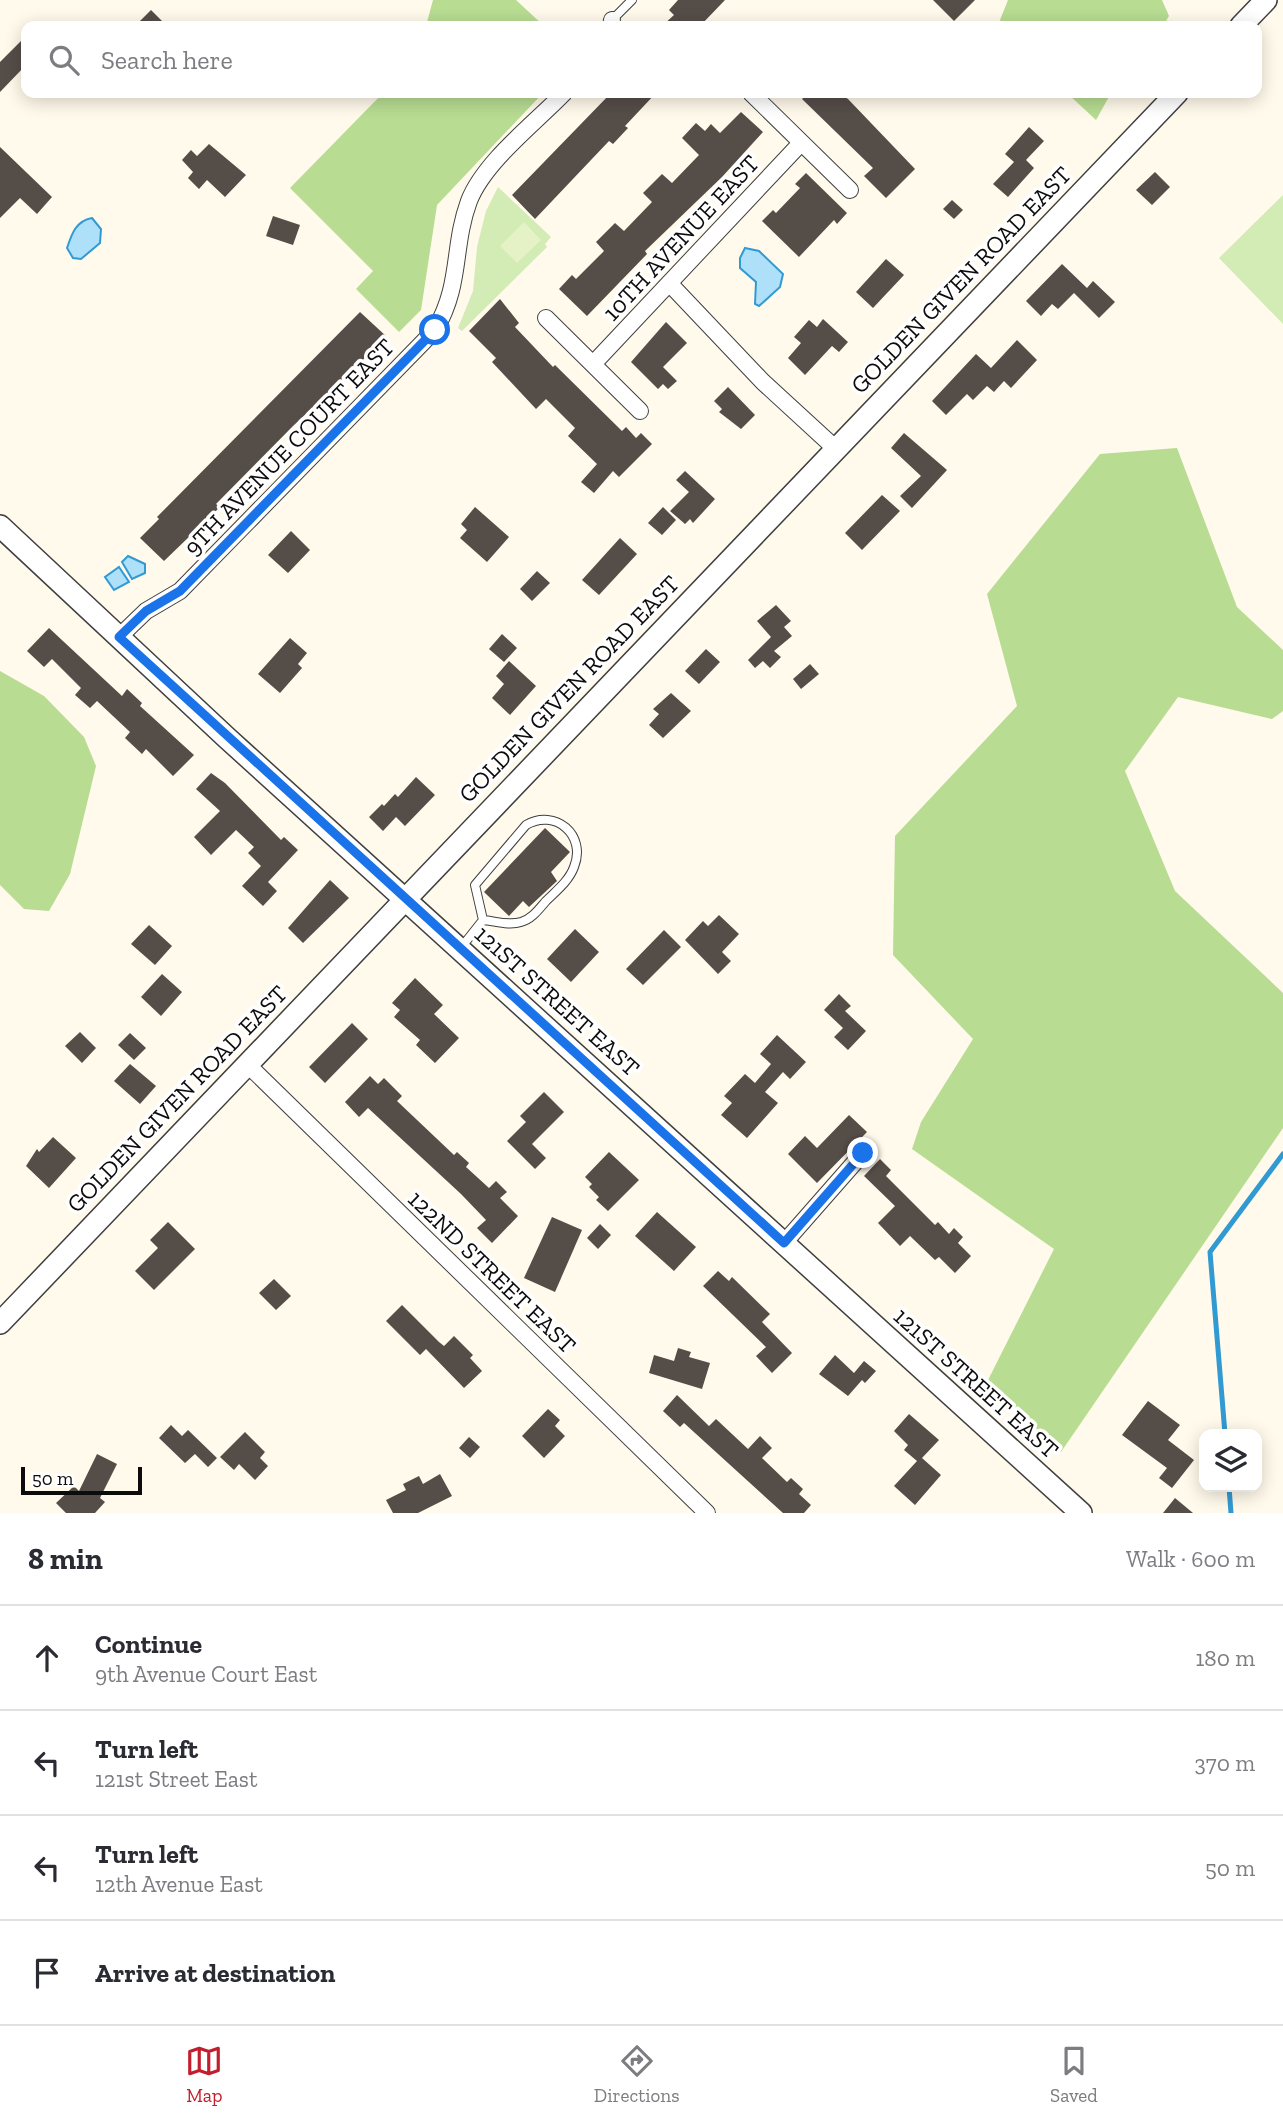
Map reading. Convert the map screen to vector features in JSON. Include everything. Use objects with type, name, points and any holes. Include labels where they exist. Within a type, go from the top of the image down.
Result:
[{"type":"street","points":[[1246,21],[1266,0]]},
{"type":"street","name":"9TH AVENUE COURT EAST","points":[[119,637],[146,611],[180,591],[435,330],[453,292],[463,221],[470,198],[494,164],[559,98]]},
{"type":"street","points":[[756,98],[850,190]]},
{"type":"street","name":"GOLDEN GIVEN ROAD EAST","points":[[0,1324],[246,1063],[1172,98]]},
{"type":"street","name":"10TH AVENUE EAST","points":[[594,363],[801,143]]},
{"type":"street","points":[[670,284],[763,382],[836,449]]},
{"type":"street","points":[[547,318],[640,411]]},
{"type":"street","name":"121ST STREET EAST","points":[[0,526],[405,899],[1081,1513]]},
{"type":"street","name":"122ND STREET EAST","points":[[246,1063],[707,1513]]},
{"type":"street","points":[[784,1243],[863,1153]]},
{"type":"lane","points":[[614,21],[632,0]]},
{"type":"lane","points":[[549,819],[570,831],[576,841],[578,856],[574,869],[531,917],[509,924],[483,919],[475,885],[526,825],[534,820],[549,819]]},
{"type":"lane","points":[[460,949],[483,919]]},
{"type":"green space","points":[[433,0],[516,0],[539,21],[427,21]]},
{"type":"green space","points":[[1008,0],[1162,0],[1169,16],[1166,21],[1000,20]]},
{"type":"green space","points":[[378,98],[538,98],[437,205],[421,310],[399,332],[356,289],[373,271],[290,188]]},
{"type":"green space","points":[[1072,98],[1108,98],[1096,120]]},
{"type":"green space","points":[[498,187],[551,237],[545,244],[547,247],[462,331],[458,328],[473,291],[477,247],[486,211]]},
{"type":"green space","points":[[1283,195],[1283,324],[1219,258]]},
{"type":"green space","points":[[524,222],[541,240],[517,263],[500,246]]},
{"type":"green space","points":[[1177,448],[1237,607],[1283,650],[1283,711],[1272,719],[1178,697],[1125,771],[1175,891],[1283,993],[1283,1128],[1061,1452],[987,1382],[1054,1249],[912,1149],[921,1122],[973,1039],[893,955],[895,836],[1017,706],[987,594],[1100,454]]},
{"type":"green space","points":[[0,671],[44,696],[84,737],[96,766],[70,874],[49,911],[24,909],[0,885]]},
{"type":"water","points":[[92,218],[101,229],[100,243],[81,259],[73,258],[67,248],[73,233],[78,225]]},
{"type":"water","points":[[745,248],[759,251],[783,274],[780,287],[759,306],[755,304],[756,282],[740,268],[740,258]]},
{"type":"water","points":[[128,556],[145,564],[145,573],[132,579],[122,562]]},
{"type":"water","points":[[119,567],[129,582],[114,590],[105,577]]},
{"type":"building","points":[[678,0],[725,0],[705,21],[667,21],[674,15],[669,10]]},
{"type":"building","points":[[933,0],[975,0],[954,21]]},
{"type":"building","points":[[151,10],[162,21],[140,21]]},
{"type":"building","points":[[21,41],[21,70],[0,92],[0,62]]},
{"type":"building","points":[[606,98],[651,98],[625,126],[628,128],[613,144],[609,141],[535,219],[512,195]]},
{"type":"building","points":[[846,98],[915,169],[886,198],[864,176],[873,168],[802,99]]},
{"type":"building","points":[[741,112],[763,132],[722,177],[645,251],[647,254],[587,316],[559,289],[572,275],[576,279],[604,251],[596,242],[615,223],[624,231],[652,202],[643,193],[662,174],[672,183],[699,155],[682,138],[696,123],[705,131],[711,124],[720,133]]},
{"type":"building","points":[[1029,127],[1044,141],[1026,160],[1034,168],[1008,197],[993,184],[1014,162],[1005,154]]},
{"type":"building","points":[[209,144],[246,175],[225,197],[207,180],[199,189],[188,178],[193,172],[182,160],[191,150],[197,156]]},
{"type":"building","points":[[0,147],[52,197],[37,214],[20,198],[0,218]]},
{"type":"building","points":[[1155,172],[1170,187],[1152,205],[1136,190]]},
{"type":"building","points":[[806,173],[847,213],[837,224],[834,220],[799,257],[762,221],[773,210],[776,213],[800,188],[795,184]]},
{"type":"building","points":[[952,200],[963,210],[954,219],[943,209]]},
{"type":"building","points":[[273,216],[300,225],[293,245],[266,236]]},
{"type":"building","points":[[886,259],[904,275],[873,308],[856,292]]},
{"type":"building","points":[[1062,264],[1087,288],[1093,281],[1115,302],[1099,318],[1074,293],[1058,309],[1052,304],[1041,316],[1026,301]]},
{"type":"building","points":[[500,299],[519,323],[515,327],[553,367],[555,365],[622,431],[626,427],[636,438],[641,433],[652,444],[619,477],[613,471],[594,493],[581,482],[597,464],[568,436],[575,428],[546,399],[536,409],[492,362],[496,358],[469,331]]},
{"type":"building","points":[[360,312],[387,337],[293,426],[216,504],[220,507],[164,561],[140,538],[159,519],[157,517]]},
{"type":"building","points":[[823,319],[848,342],[839,352],[832,346],[805,375],[788,358],[801,343],[794,337],[809,320],[817,327]]},
{"type":"building","points":[[666,322],[687,343],[663,367],[677,381],[668,389],[663,384],[658,389],[631,362]]},
{"type":"building","points":[[1017,340],[1037,360],[1011,388],[1004,381],[994,392],[987,386],[973,400],[967,394],[946,415],[932,401],[976,354],[991,368]]},
{"type":"building","points":[[728,387],[755,415],[741,429],[719,412],[722,409],[714,401]]},
{"type":"building","points":[[904,433],[947,470],[912,508],[900,496],[921,476],[891,448]]},
{"type":"building","points":[[685,471],[715,499],[693,523],[690,519],[685,524],[670,511],[689,492],[676,480]]},
{"type":"building","points":[[882,495],[900,511],[862,550],[845,533]]},
{"type":"building","points":[[475,507],[509,537],[487,562],[460,538],[467,530],[461,524]]},
{"type":"building","points":[[663,507],[676,520],[662,535],[648,523]]},
{"type":"building","points":[[291,531],[310,550],[288,573],[268,555]]},
{"type":"building","points":[[620,538],[637,554],[599,595],[582,580]]},
{"type":"building","points":[[537,571],[550,583],[532,601],[520,589]]},
{"type":"building","points":[[776,605],[791,621],[784,627],[792,636],[774,651],[781,657],[770,668],[763,661],[755,668],[748,660],[771,637],[757,621]]},
{"type":"building","points":[[49,628],[122,696],[127,689],[142,703],[140,706],[194,755],[173,776],[146,749],[142,754],[125,738],[130,732],[97,701],[90,708],[75,695],[81,688],[52,659],[44,667],[27,651]]},
{"type":"building","points":[[502,634],[517,648],[504,662],[489,649]]},
{"type":"building","points":[[290,638],[307,653],[298,664],[302,668],[280,693],[258,674]]},
{"type":"building","points":[[706,649],[720,662],[699,684],[685,671]]},
{"type":"building","points":[[509,661],[536,686],[510,715],[492,698],[504,684],[496,676]]},
{"type":"building","points":[[810,664],[819,674],[801,689],[793,679]]},
{"type":"building","points":[[671,693],[691,711],[663,738],[649,725],[659,714],[653,709]]},
{"type":"building","points":[[211,773],[225,783],[281,840],[284,837],[298,850],[268,882],[277,891],[263,906],[242,886],[261,866],[248,853],[254,847],[236,830],[211,855],[194,837],[220,811],[196,789]]},
{"type":"building","points":[[416,777],[435,795],[405,826],[396,817],[383,831],[369,817],[395,794],[398,797]]},
{"type":"building","points":[[545,828],[570,852],[551,872],[557,881],[529,907],[523,901],[509,916],[484,892]]},
{"type":"building","points":[[330,880],[349,898],[303,943],[288,928]]},
{"type":"building","points":[[719,915],[739,934],[722,952],[731,961],[718,974],[685,940],[703,921],[708,926]]},
{"type":"building","points":[[149,925],[172,946],[155,965],[131,944]]},
{"type":"building","points":[[575,929],[599,952],[571,982],[547,959]]},
{"type":"building","points":[[664,930],[681,947],[643,985],[626,969]]},
{"type":"building","points":[[162,974],[182,992],[161,1016],[141,997]]},
{"type":"building","points":[[415,978],[443,1005],[434,1014],[459,1038],[435,1063],[416,1045],[420,1040],[394,1017],[400,1010],[392,1003]]},
{"type":"building","points":[[839,994],[851,1006],[845,1011],[866,1031],[848,1050],[834,1037],[843,1028],[824,1010]]},
{"type":"building","points":[[352,1023],[368,1039],[325,1083],[309,1067]]},
{"type":"building","points":[[80,1032],[96,1048],[82,1063],[65,1046]]},
{"type":"building","points":[[130,1033],[146,1048],[134,1060],[118,1045]]},
{"type":"building","points":[[777,1035],[806,1062],[790,1079],[783,1072],[765,1092],[778,1103],[747,1138],[721,1115],[732,1103],[724,1096],[745,1074],[755,1083],[771,1064],[760,1054]]},
{"type":"building","points":[[130,1064],[156,1086],[140,1104],[114,1081]]},
{"type":"building","points":[[370,1076],[378,1084],[384,1078],[402,1096],[397,1101],[454,1155],[457,1152],[469,1163],[466,1167],[489,1188],[496,1181],[507,1192],[500,1198],[518,1216],[492,1243],[477,1228],[486,1220],[461,1194],[368,1108],[359,1117],[345,1102]]},
{"type":"building","points":[[544,1092],[564,1112],[532,1144],[546,1158],[535,1169],[507,1141],[526,1122],[520,1116]]},
{"type":"building","points":[[849,1115],[867,1132],[817,1183],[788,1154],[805,1136],[817,1148]]},
{"type":"building","points":[[53,1137],[76,1158],[49,1188],[26,1166],[37,1149],[39,1152]]},
{"type":"building","points":[[609,1152],[639,1180],[608,1211],[596,1200],[599,1197],[589,1187],[592,1184],[585,1177]]},
{"type":"building","points":[[880,1159],[891,1170],[886,1176],[935,1225],[938,1222],[949,1234],[954,1228],[963,1237],[958,1243],[971,1256],[955,1273],[939,1257],[935,1260],[910,1236],[900,1246],[878,1223],[895,1206],[864,1176]]},
{"type":"building","points":[[657,1212],[696,1247],[674,1271],[635,1236]]},
{"type":"building","points":[[552,1217],[582,1230],[555,1292],[524,1278]]},
{"type":"building","points":[[168,1222],[195,1249],[154,1290],[135,1271],[158,1248],[150,1240]]},
{"type":"building","points":[[600,1224],[611,1235],[598,1249],[587,1238]]},
{"type":"building","points":[[718,1271],[729,1281],[732,1277],[770,1314],[762,1322],[792,1353],[772,1373],[756,1356],[766,1347],[703,1286]]},
{"type":"building","points":[[274,1279],[291,1296],[276,1310],[259,1293]]},
{"type":"building","points":[[402,1305],[444,1346],[454,1336],[473,1355],[470,1358],[482,1371],[464,1388],[426,1349],[420,1355],[386,1321]]},
{"type":"building","points":[[678,1348],[691,1352],[689,1357],[710,1363],[702,1389],[649,1373],[654,1355],[674,1361]]},
{"type":"building","points":[[835,1355],[854,1373],[864,1361],[876,1371],[865,1383],[862,1380],[848,1396],[819,1374]]},
{"type":"building","points":[[677,1395],[709,1426],[716,1419],[748,1449],[760,1436],[772,1448],[762,1458],[787,1482],[791,1478],[803,1489],[799,1494],[811,1505],[804,1513],[783,1513],[684,1423],[680,1427],[663,1411]]},
{"type":"building","points":[[1148,1401],[1180,1425],[1168,1440],[1194,1460],[1172,1488],[1159,1478],[1167,1468],[1122,1435]]},
{"type":"building","points":[[548,1409],[560,1420],[555,1426],[565,1436],[544,1458],[522,1436]]},
{"type":"building","points":[[909,1414],[939,1440],[922,1458],[941,1475],[915,1505],[894,1486],[917,1461],[904,1450],[908,1445],[894,1431]]},
{"type":"building","points":[[171,1425],[182,1436],[188,1430],[217,1458],[208,1467],[195,1454],[185,1463],[159,1438]]},
{"type":"building","points":[[245,1432],[265,1452],[260,1458],[268,1466],[255,1480],[239,1464],[234,1470],[220,1457]]},
{"type":"building","points":[[469,1437],[480,1447],[470,1458],[459,1448]]},
{"type":"building","points":[[97,1454],[117,1464],[100,1498],[105,1502],[95,1513],[66,1513],[56,1503],[74,1486],[79,1491]]},
{"type":"building","points":[[440,1474],[452,1496],[418,1513],[393,1513],[386,1500],[406,1490],[403,1484],[419,1476],[423,1484]]},
{"type":"building","points":[[1175,1498],[1193,1513],[1163,1513]]},
{"type":"waterway","points":[[1225,1429],[1210,1252],[1283,1154]]},
{"type":"waterway","points":[[1229,1492],[1231,1513]]},
{"type":"route","points":[[435,330],[180,591],[146,611],[119,637],[784,1243],[863,1153]]}]
